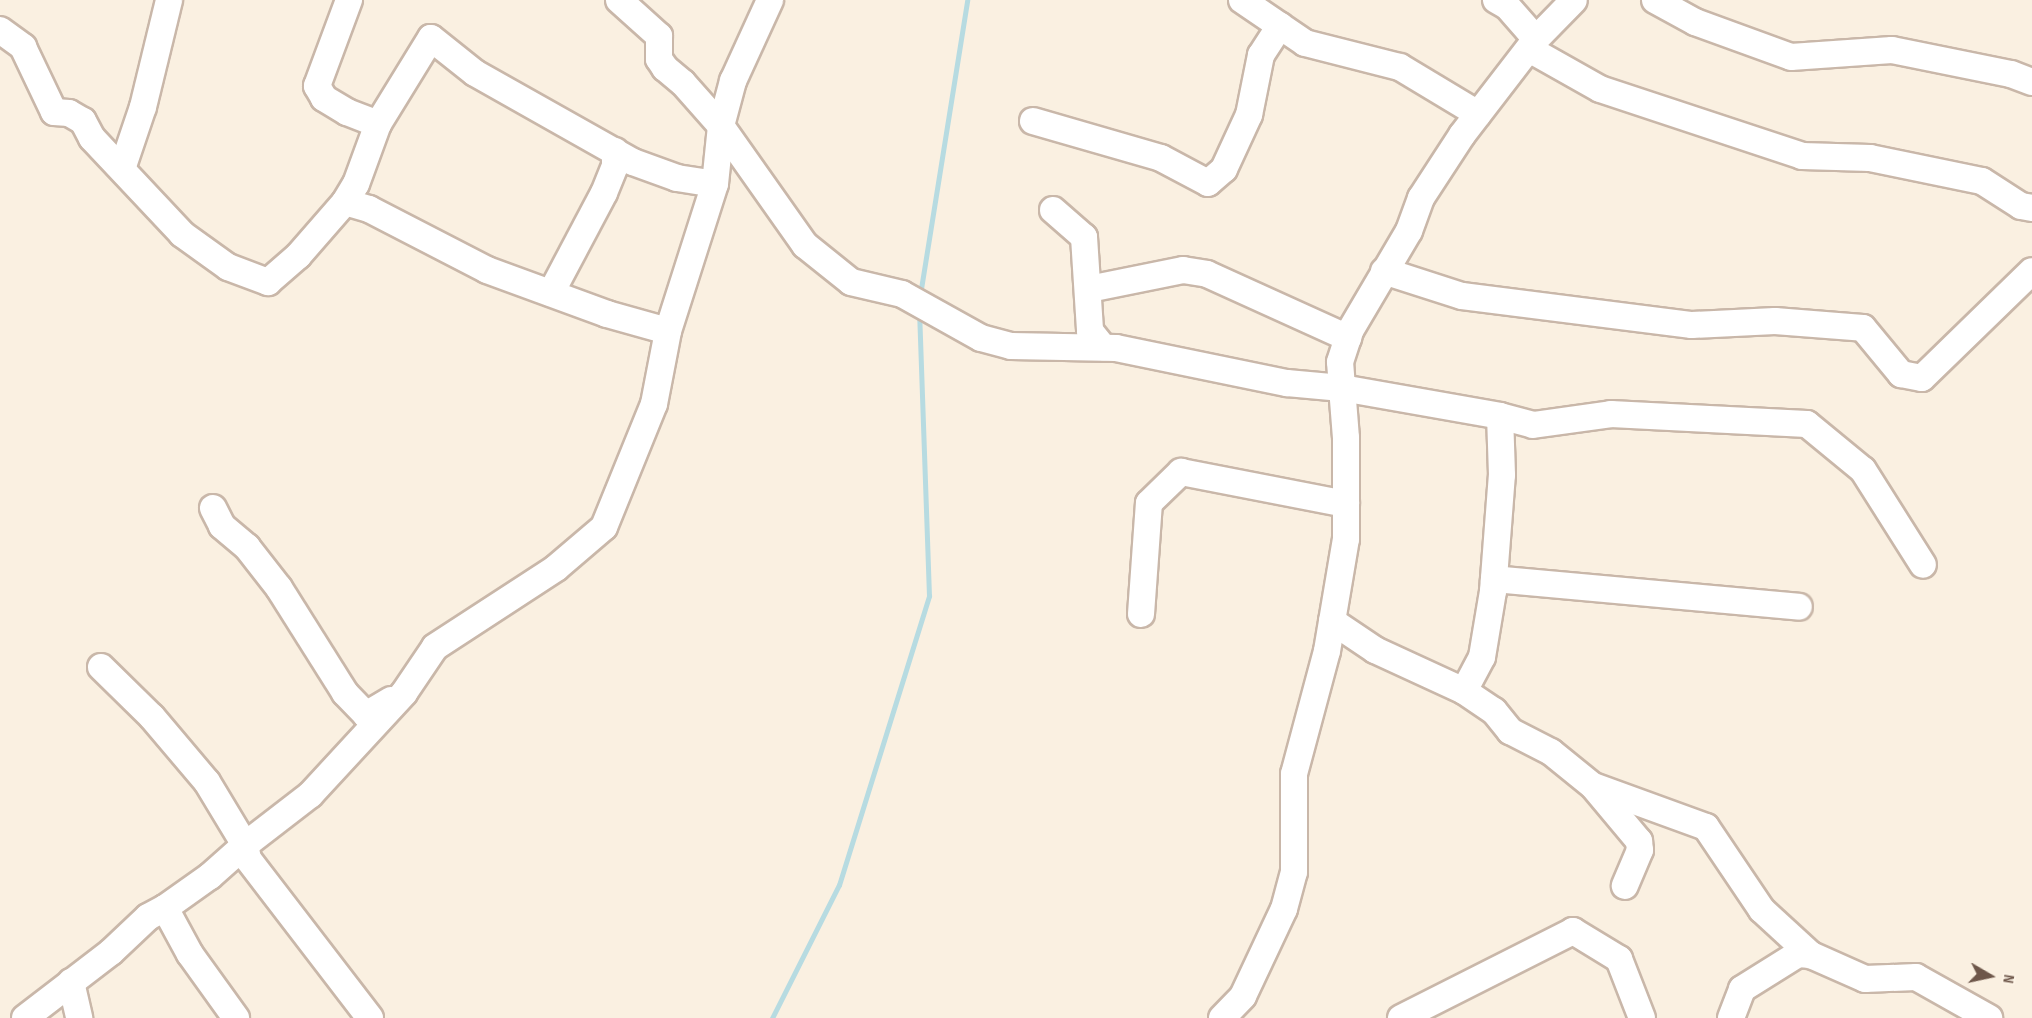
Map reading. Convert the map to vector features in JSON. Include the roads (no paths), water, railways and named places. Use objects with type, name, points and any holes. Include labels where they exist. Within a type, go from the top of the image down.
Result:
[{"type":"street","points":[[122,169],[143,107],[169,0]]},
{"type":"street","points":[[349,0],[316,86],[324,98],[340,108],[378,124]]},
{"type":"street","points":[[619,0],[659,36],[659,59],[665,68],[721,126],[805,245],[851,282],[902,294],[981,338],[1011,346],[1103,347],[1287,383],[1342,388],[1500,416],[1533,425],[1611,414],[1807,424],[1863,470],[1923,565]]},
{"type":"street","points":[[25,1018],[148,917],[165,908],[210,876],[245,845],[310,795],[404,693],[435,647],[556,568],[604,527],[654,404],[668,331],[715,183],[721,126],[733,81],[770,0]]},
{"type":"street","points":[[1242,0],[1305,44],[1400,67],[1478,114]]},
{"type":"street","points":[[1496,0],[1507,6],[1533,44],[1600,89],[1802,156],[1870,158],[1982,181],[2021,206],[2032,208]]},
{"type":"street","points":[[1222,1018],[1243,996],[1284,909],[1294,872],[1294,774],[1332,621],[1346,538],[1340,362],[1348,338],[1384,271],[1410,231],[1421,198],[1478,114],[1533,44],[1574,0]]},
{"type":"street","points":[[1655,0],[1695,22],[1791,57],[1892,50],[2011,74],[2032,82]]},
{"type":"street","points":[[1033,121],[1161,158],[1208,183],[1224,169],[1244,126],[1261,55],[1280,26]]},
{"type":"street","points":[[0,30],[23,47],[54,112],[69,113],[83,121],[92,138],[182,234],[228,267],[268,282],[298,256],[345,202],[356,184],[378,124],[431,38],[474,73],[615,152],[677,178],[715,183]]},
{"type":"street","points":[[550,292],[604,193],[615,166],[615,152]]},
{"type":"street","points":[[345,202],[369,209],[487,270],[668,331]]},
{"type":"street","points":[[1053,210],[1084,237],[1090,331],[1103,347]]},
{"type":"street","points":[[1089,289],[1183,270],[1207,274],[1348,338]]},
{"type":"street","points":[[1384,271],[1462,296],[1692,325],[1775,321],[1863,328],[1901,374],[1922,378],[2032,271]]},
{"type":"street","points":[[1464,691],[1482,657],[1494,579],[1502,475],[1500,416]]},
{"type":"street","points":[[1142,614],[1149,503],[1181,472],[1346,504]]},
{"type":"street","points":[[213,508],[222,526],[247,547],[279,588],[345,693],[366,715],[404,693]]},
{"type":"street","points":[[1494,579],[1799,607]]},
{"type":"street","points":[[1332,621],[1375,650],[1464,691],[1494,711],[1510,731],[1551,752],[1593,786],[1640,841],[1640,850],[1625,886]]},
{"type":"street","points":[[101,667],[152,717],[207,782],[245,845],[248,859],[370,1018]]},
{"type":"street","points":[[1593,786],[1706,827],[1762,910],[1811,955],[1865,979],[1916,977],[1989,1018]]},
{"type":"street","points":[[165,908],[190,954],[236,1018]]},
{"type":"street","points":[[1401,1018],[1573,931],[1619,959],[1642,1018]]},
{"type":"street","points":[[1731,1018],[1742,989],[1798,954],[1811,955]]},
{"type":"street","points":[[71,982],[79,1018]]},
{"type":"waterway","points":[[920,295],[967,0]]},
{"type":"waterway","points":[[772,1018],[839,885],[929,596],[919,313]]}]
